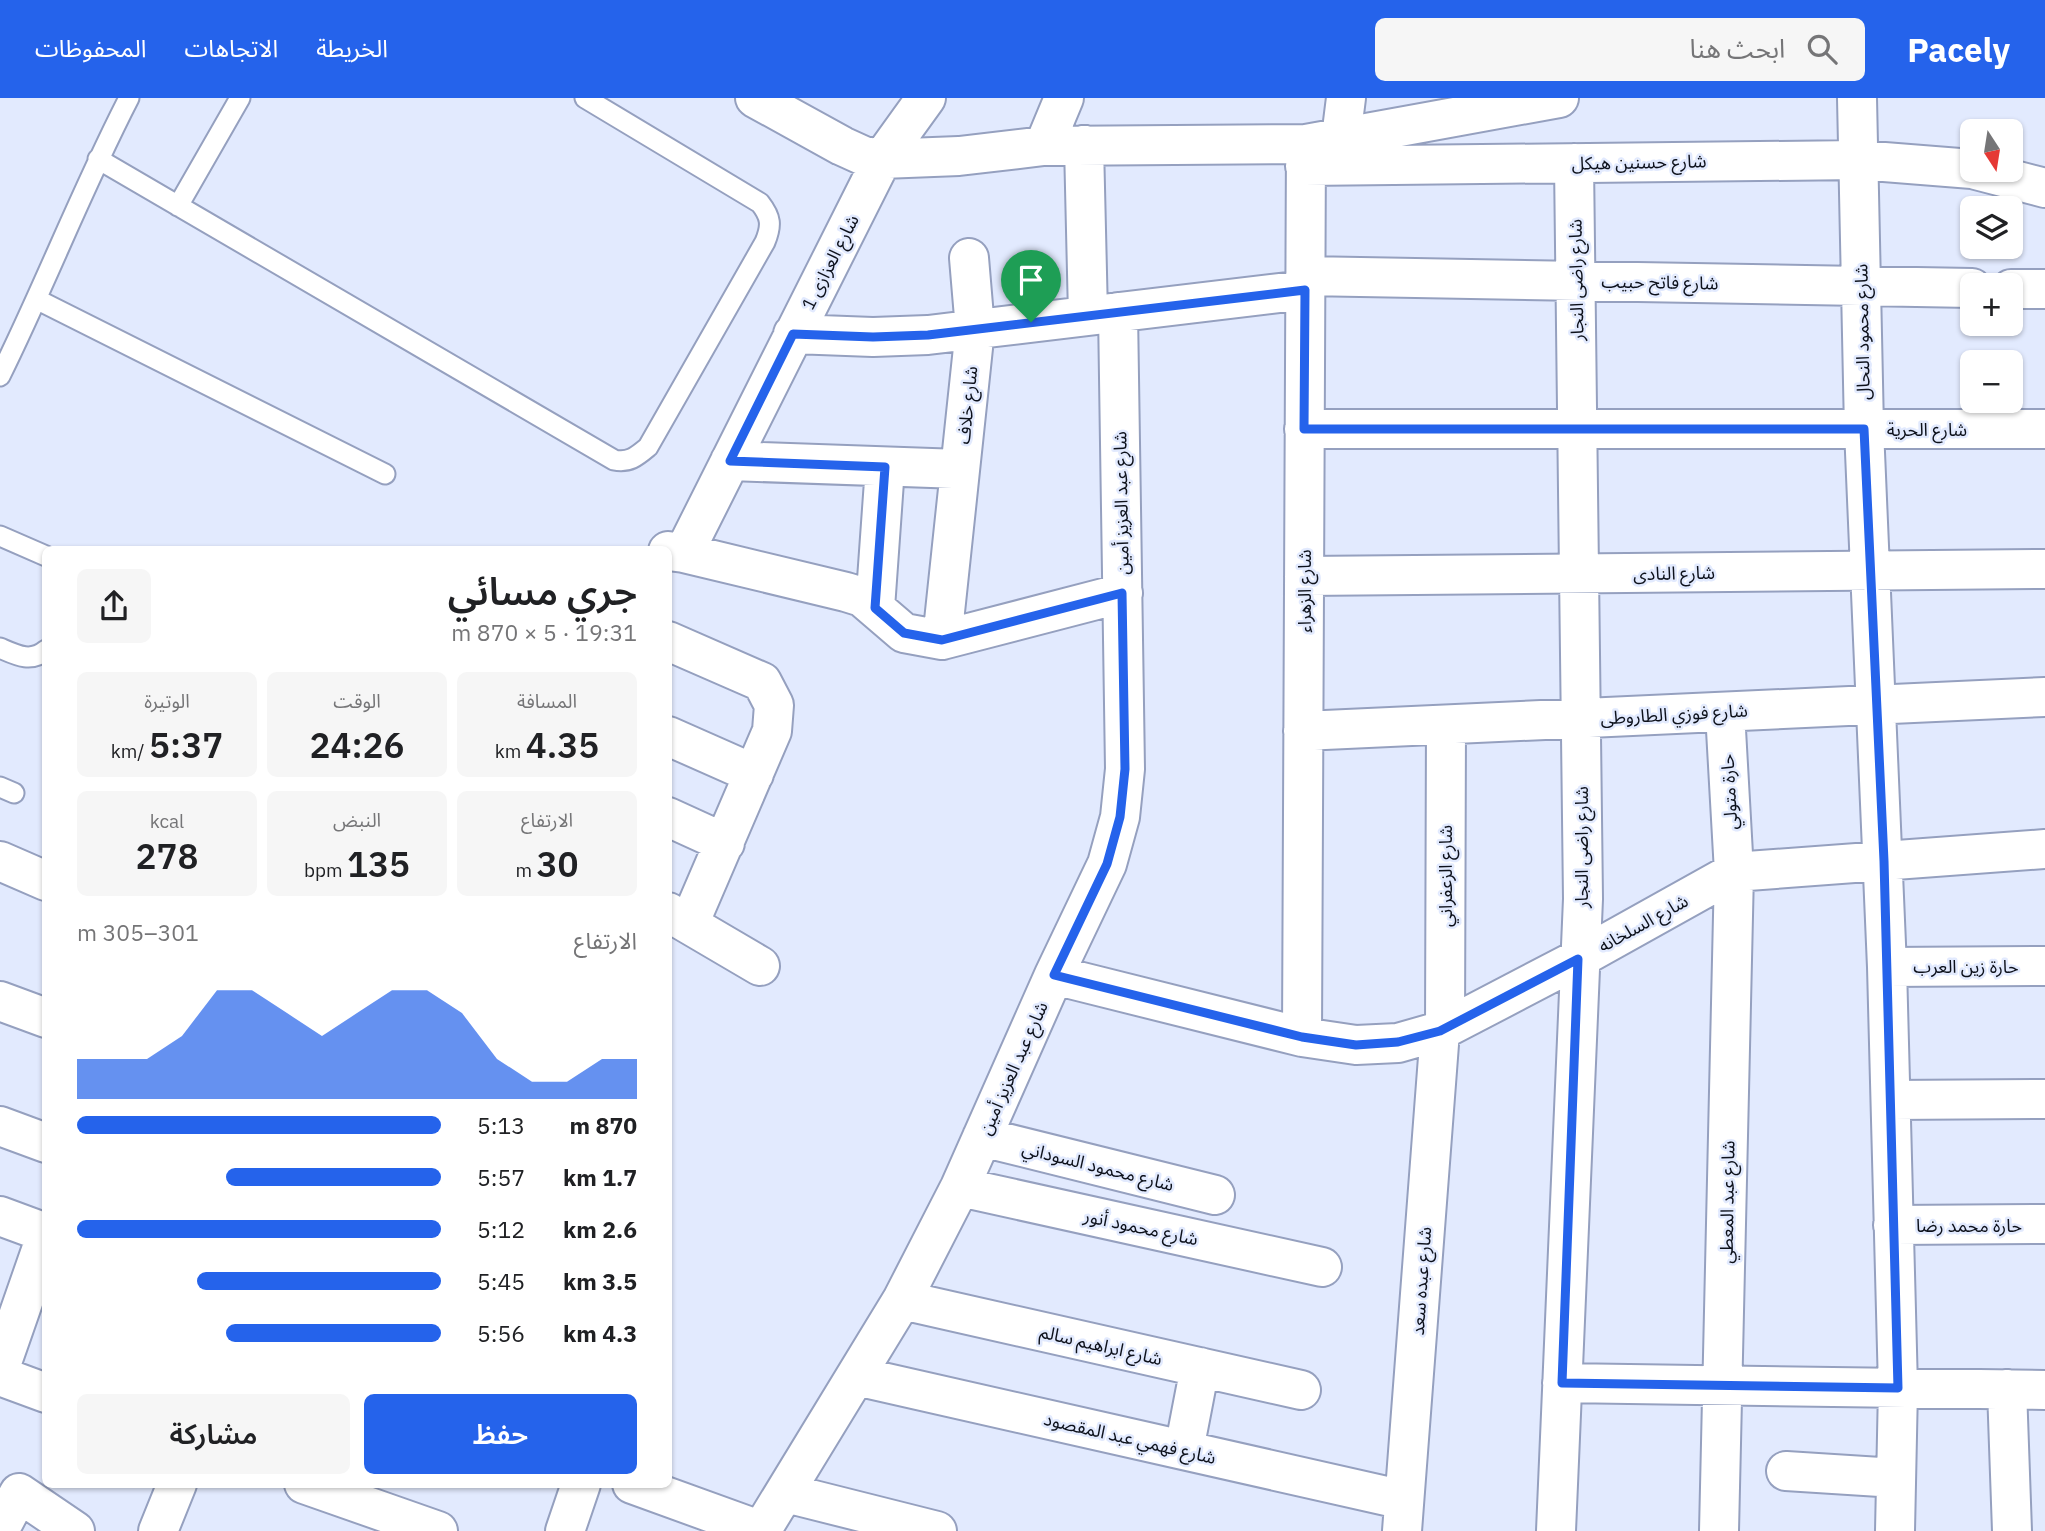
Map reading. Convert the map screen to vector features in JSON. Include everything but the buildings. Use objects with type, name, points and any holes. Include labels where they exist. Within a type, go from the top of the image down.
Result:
[{"type":"street","points":[[755,98],[842,146],[864,156],[882,159],[936,158],[1045,146],[1084,145],[1317,150],[1559,98]]},
{"type":"street","name":"شارع العزازى 1","points":[[676,552],[730,461],[882,159],[926,98]]},
{"type":"street","points":[[1045,146],[1064,98]]},
{"type":"street","name":"شارع الزهراء","points":[[1302,1037],[1305,283],[1317,150],[1346,98]]},
{"type":"street","name":"شارع محمود النحال","points":[[1857,98],[1864,429],[1884,861],[1891,1100],[1898,1388],[1895,1531]]},
{"type":"street","name":"شارع عبد العزيز أمين","points":[[762,1531],[901,1300],[960,1187],[1054,975],[1107,864],[1120,817],[1125,769],[1122,593],[1103,313],[1084,145]]},
{"type":"street","name":"شارع حسنين هيكل","points":[[1317,150],[1574,163],[1858,160],[1960,168]]},
{"type":"street","name":"شارع راضى النجار","points":[[1556,1531],[1578,959],[1583,899],[1574,163]]},
{"type":"street","name":"شارع حسنين هيكل","points":[[2023,182],[2045,188]]},
{"type":"street","name":"شارع خلاف","points":[[942,640],[975,329],[969,258]]},
{"type":"street","name":"شارع فاتح حبيب","points":[[793,334],[873,337],[928,335],[1103,313],[1305,283],[1576,281],[1960,288]]},
{"type":"street","points":[[2023,289],[2045,289]]},
{"type":"street","name":"شارع الحرية","points":[[1304,429],[2045,429]]},
{"type":"street","points":[[730,461],[960,469]]},
{"type":"street","points":[[875,608],[885,467]]},
{"type":"street","points":[[676,552],[862,597],[904,633],[942,640],[1122,593]]},
{"type":"street","name":"شارع النادى","points":[[1304,576],[2045,569]]},
{"type":"street","points":[[672,643],[762,682],[774,705],[772,731],[725,843],[679,918],[760,966]]},
{"type":"street","name":"شارع فوزي الطاروطى","points":[[1303,731],[2045,697]]},
{"type":"street","name":"حارة متولي","points":[[1725,712],[1734,872]]},
{"type":"street","name":"شارع الزعفراني","points":[[1442,1029],[1446,725]]},
{"type":"street","points":[[672,738],[754,774]]},
{"type":"street","points":[[672,819],[725,843]]},
{"type":"street","name":"شارع السلخانه","points":[[1054,975],[1302,1037],[1356,1045],[1398,1042],[1442,1029],[1578,959],[1734,872],[2045,849]]},
{"type":"street","points":[[0,862],[42,879]]},
{"type":"street","name":"شارع عبد المعطي","points":[[1719,1531],[1734,872]]},
{"type":"street","name":"حارة زين العرب","points":[[1887,967],[2045,965]]},
{"type":"street","points":[[0,1001],[42,1017]]},
{"type":"street","name":"شارع عبده سعد","points":[[1403,1515],[1442,1029]]},
{"type":"street","points":[[1891,1100],[2045,1099]]},
{"type":"street","points":[[0,1126],[42,1142]]},
{"type":"street","name":"شارع محمود السوداني","points":[[982,1138],[1214,1195]]},
{"type":"street","name":"شارع محمود أنور","points":[[960,1187],[1322,1266]]},
{"type":"street","points":[[0,1216],[42,1252]]},
{"type":"street","name":"حارة محمد رضا","points":[[1894,1225],[2045,1224]]},
{"type":"street","points":[[0,1368],[42,1256]]},
{"type":"street","name":"شارع ابراهيم سالم","points":[[901,1300],[1301,1390]]},
{"type":"street","points":[[1184,1451],[1200,1367]]},
{"type":"street","points":[[0,1376],[42,1392]]},
{"type":"street","name":"شارع فهمي عبد المقصود","points":[[856,1376],[1184,1451],[1403,1515]]},
{"type":"street","points":[[1562,1383],[2045,1390]]},
{"type":"street","points":[[2007,1389],[2012,1531]]},
{"type":"street","points":[[1786,1471],[1896,1478]]},
{"type":"street","points":[[0,1530],[10,1482]]},
{"type":"street","points":[[10,1482],[54,1531]]},
{"type":"street","points":[[10,1482],[75,1531]]},
{"type":"street","points":[[158,1531],[175,1488]]},
{"type":"street","points":[[313,1488],[386,1522],[438,1531]]},
{"type":"street","points":[[565,1531],[580,1488]]},
{"type":"street","points":[[643,1488],[762,1531]]},
{"type":"street","points":[[786,1493],[937,1531]]},
{"type":"lane","points":[[0,376],[38,300],[98,159],[129,98]]},
{"type":"lane","points":[[178,206],[240,98]]},
{"type":"lane","points":[[98,159],[614,460],[622,462],[633,460],[648,447],[771,227],[769,215],[760,203],[585,98]]},
{"type":"lane","points":[[38,300],[384,474]]},
{"type":"lane","points":[[0,536],[42,554]]},
{"type":"lane","points":[[0,648],[28,658],[42,653]]},
{"type":"route","points":[[1305,290],[1304,429],[1864,429],[1884,861],[1898,1388],[1562,1383],[1578,959],[1440,1031],[1398,1042],[1356,1045],[1302,1037],[1054,975],[1107,864],[1120,817],[1125,769],[1122,593],[942,640],[904,633],[875,608],[885,467],[730,461],[793,334],[873,337],[928,335],[1031,322],[1305,290]]}]
